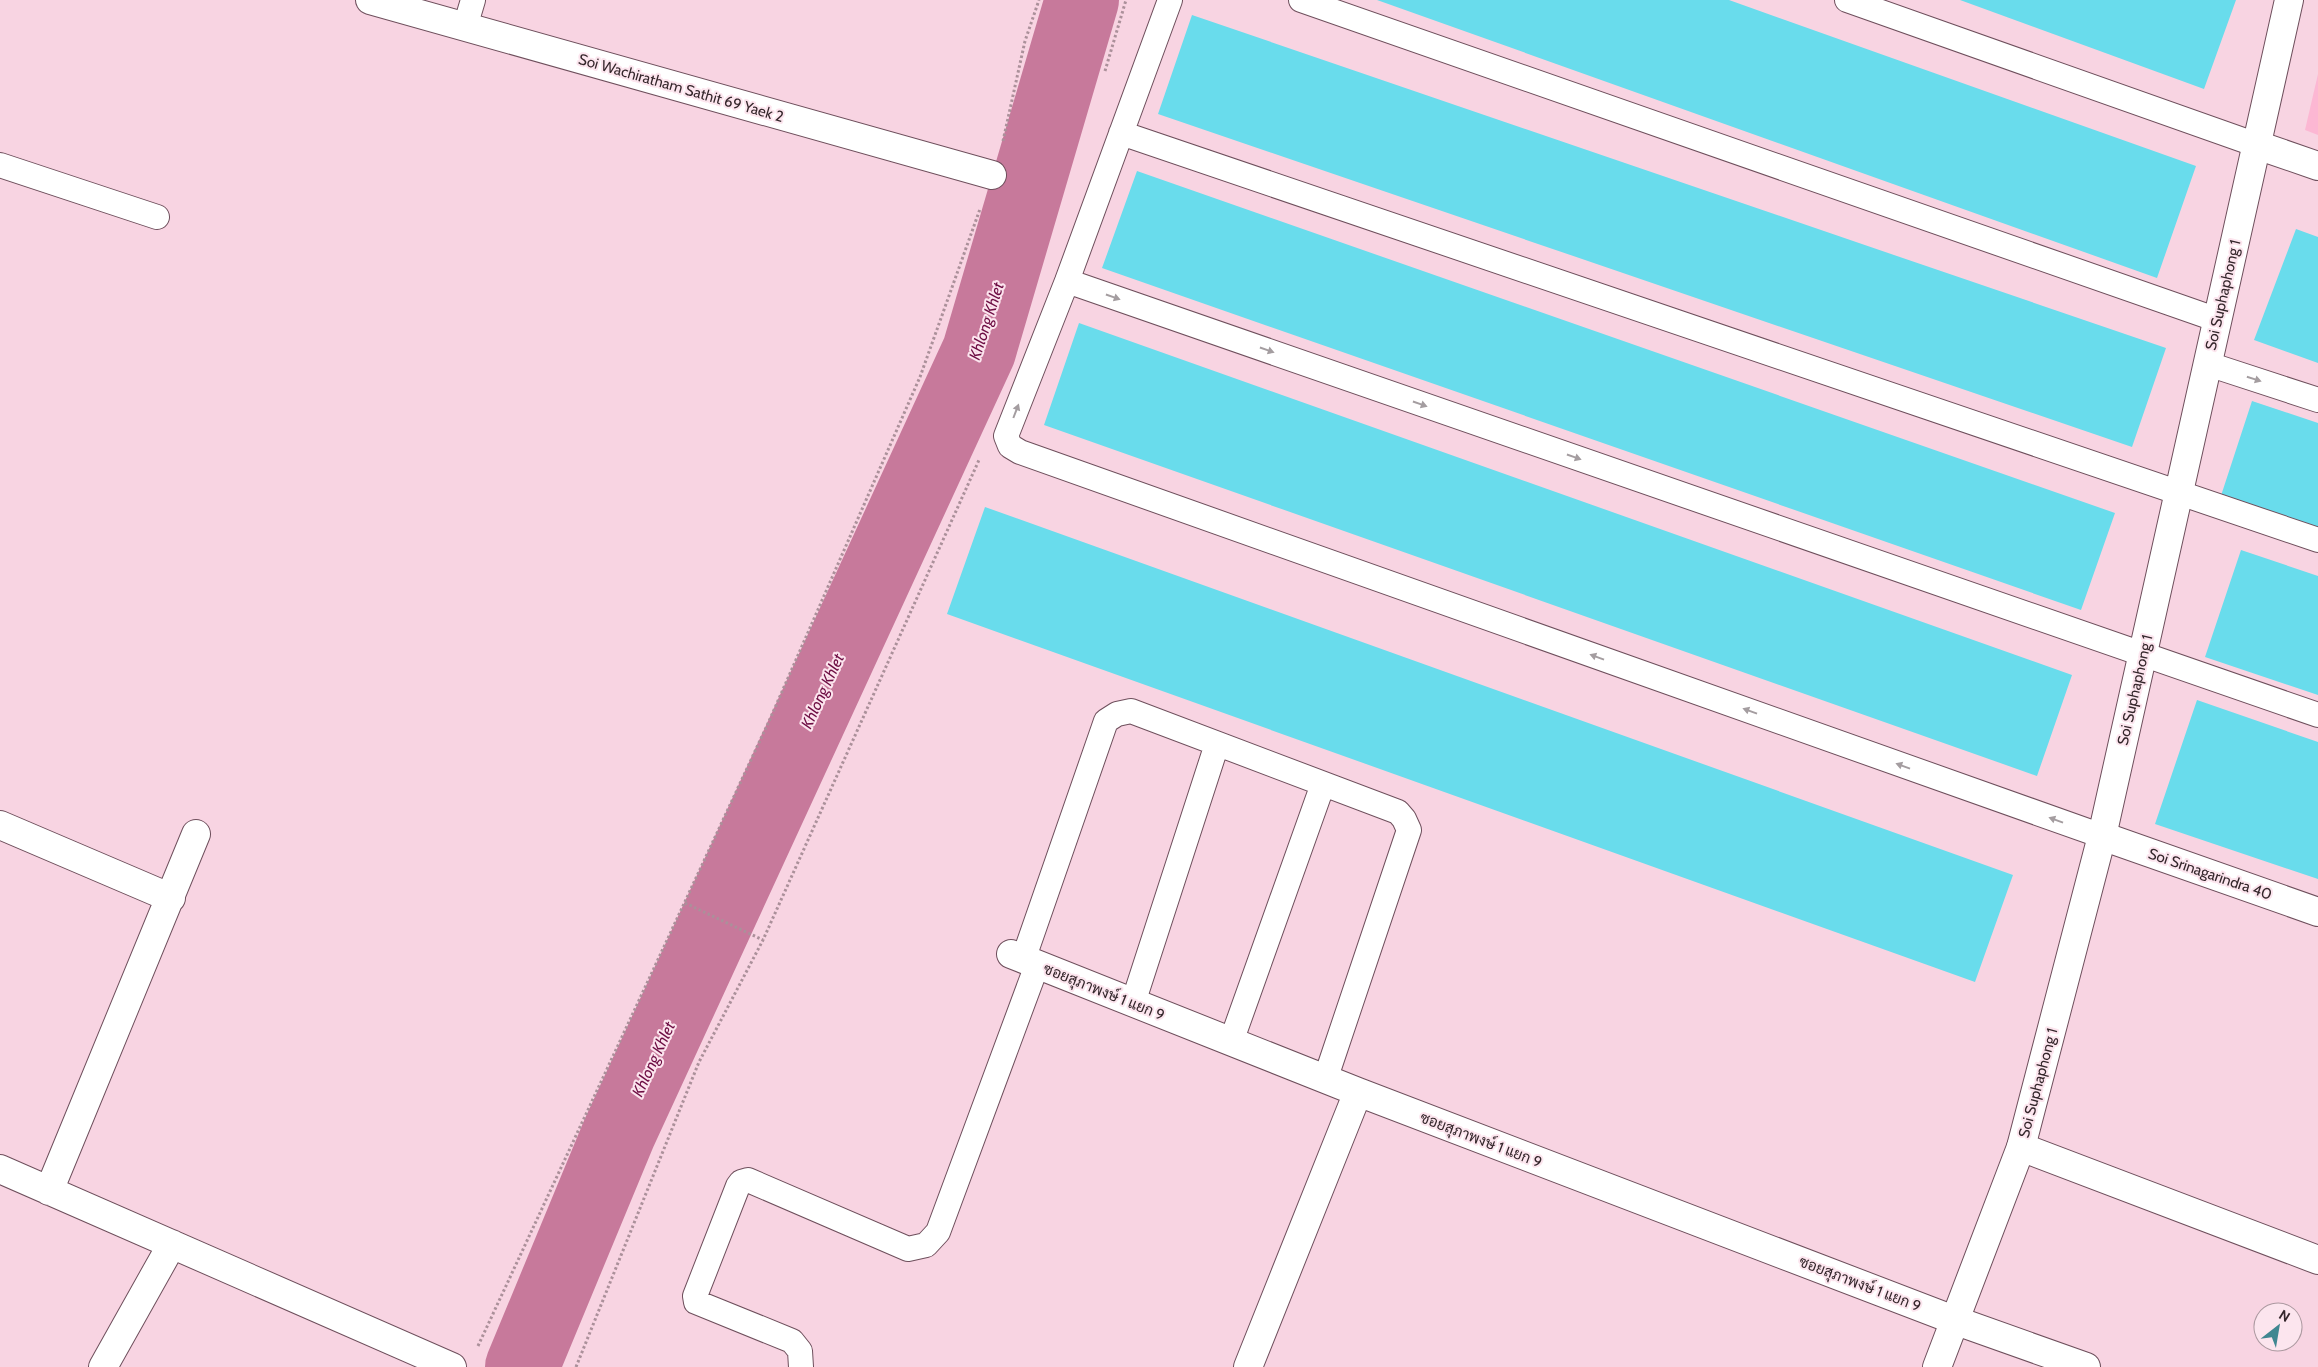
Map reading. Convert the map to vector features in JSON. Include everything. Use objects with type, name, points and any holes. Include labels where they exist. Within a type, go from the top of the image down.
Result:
[{"type":"street","name":"Soi Wachiratham Sathit 69 Yaek 2","points":[[370,0],[992,175]]},
{"type":"street","name":"Soi Suphaphong 1","points":[[1936,1367],[2021,1147],[2102,836],[2289,0]]},
{"type":"street","points":[[2257,145],[2318,166]]},
{"type":"street","points":[[0,825],[171,898]]},
{"type":"street","points":[[50,1191],[196,834]]},
{"type":"street","name":"Soi Srinagarindra 40","points":[[2102,836],[2318,912]]},
{"type":"street","name":"ซอยสุภาพงษ์ 1 แยก 9","points":[[1024,960],[1325,1080],[1954,1320],[2086,1367]]},
{"type":"street","points":[[1248,1367],[1358,1092]]},
{"type":"street","points":[[2021,1147],[2318,1260]]},
{"type":"street","points":[[0,1169],[452,1367]]},
{"type":"street","points":[[103,1367],[172,1244]]},
{"type":"lane","points":[[465,27],[473,0]]},
{"type":"lane","points":[[1170,0],[1067,280],[1006,436],[1010,446],[1020,452],[2102,836]]},
{"type":"lane","points":[[1301,0],[2218,320]]},
{"type":"lane","points":[[1847,0],[2257,145]]},
{"type":"lane","points":[[1121,134],[2318,540]]},
{"type":"lane","points":[[0,165],[157,217]]},
{"type":"lane","points":[[1067,280],[2143,656],[2318,715]]},
{"type":"lane","points":[[2208,364],[2318,400]]},
{"type":"lane","points":[[801,1367],[800,1351],[792,1340],[696,1302],[695,1296],[738,1186],[741,1182],[748,1180],[908,1248],[926,1245],[938,1232],[1024,960],[1106,720],[1117,714],[1131,711],[1398,812],[1404,819],[1409,830],[1325,1080]]},
{"type":"lane","points":[[1133,1003],[1217,744]]},
{"type":"lane","points":[[1231,1042],[1323,784]]},
{"type":"path","points":[[477,1349],[770,719],[920,377],[999,160],[1025,41],[1039,0]]},
{"type":"path","points":[[1104,77],[1126,0]]},
{"type":"path","points":[[576,1367],[700,1062],[763,940],[983,452]]},
{"type":"path","points":[[684,903],[763,940]]},
{"type":"shaded area","points":[[2318,74],[2318,135],[2305,130]]},
{"type":"building","points":[[1377,0],[1729,0],[2196,166],[2157,278]]},
{"type":"building","points":[[1960,0],[2236,0],[2204,89]]},
{"type":"building","points":[[1192,15],[2166,348],[2132,447],[1158,114]]},
{"type":"building","points":[[1137,171],[2115,513],[2081,610],[1102,268]]},
{"type":"building","points":[[2296,229],[2318,237],[2318,363],[2254,340]]},
{"type":"building","points":[[1079,323],[2072,675],[2037,776],[1044,425]]},
{"type":"building","points":[[2252,401],[2318,423],[2318,544],[2216,511]]},
{"type":"building","points":[[985,507],[2013,875],[1975,982],[947,614]]},
{"type":"building","points":[[2241,550],[2318,576],[2318,695],[2205,657]]},
{"type":"building","points":[[2197,700],[2318,742],[2318,879],[2155,824]]},
{"type":"waterway","name":"Khlong Khlet","points":[[522,1367],[619,1133],[979,351],[1082,0]]}]
